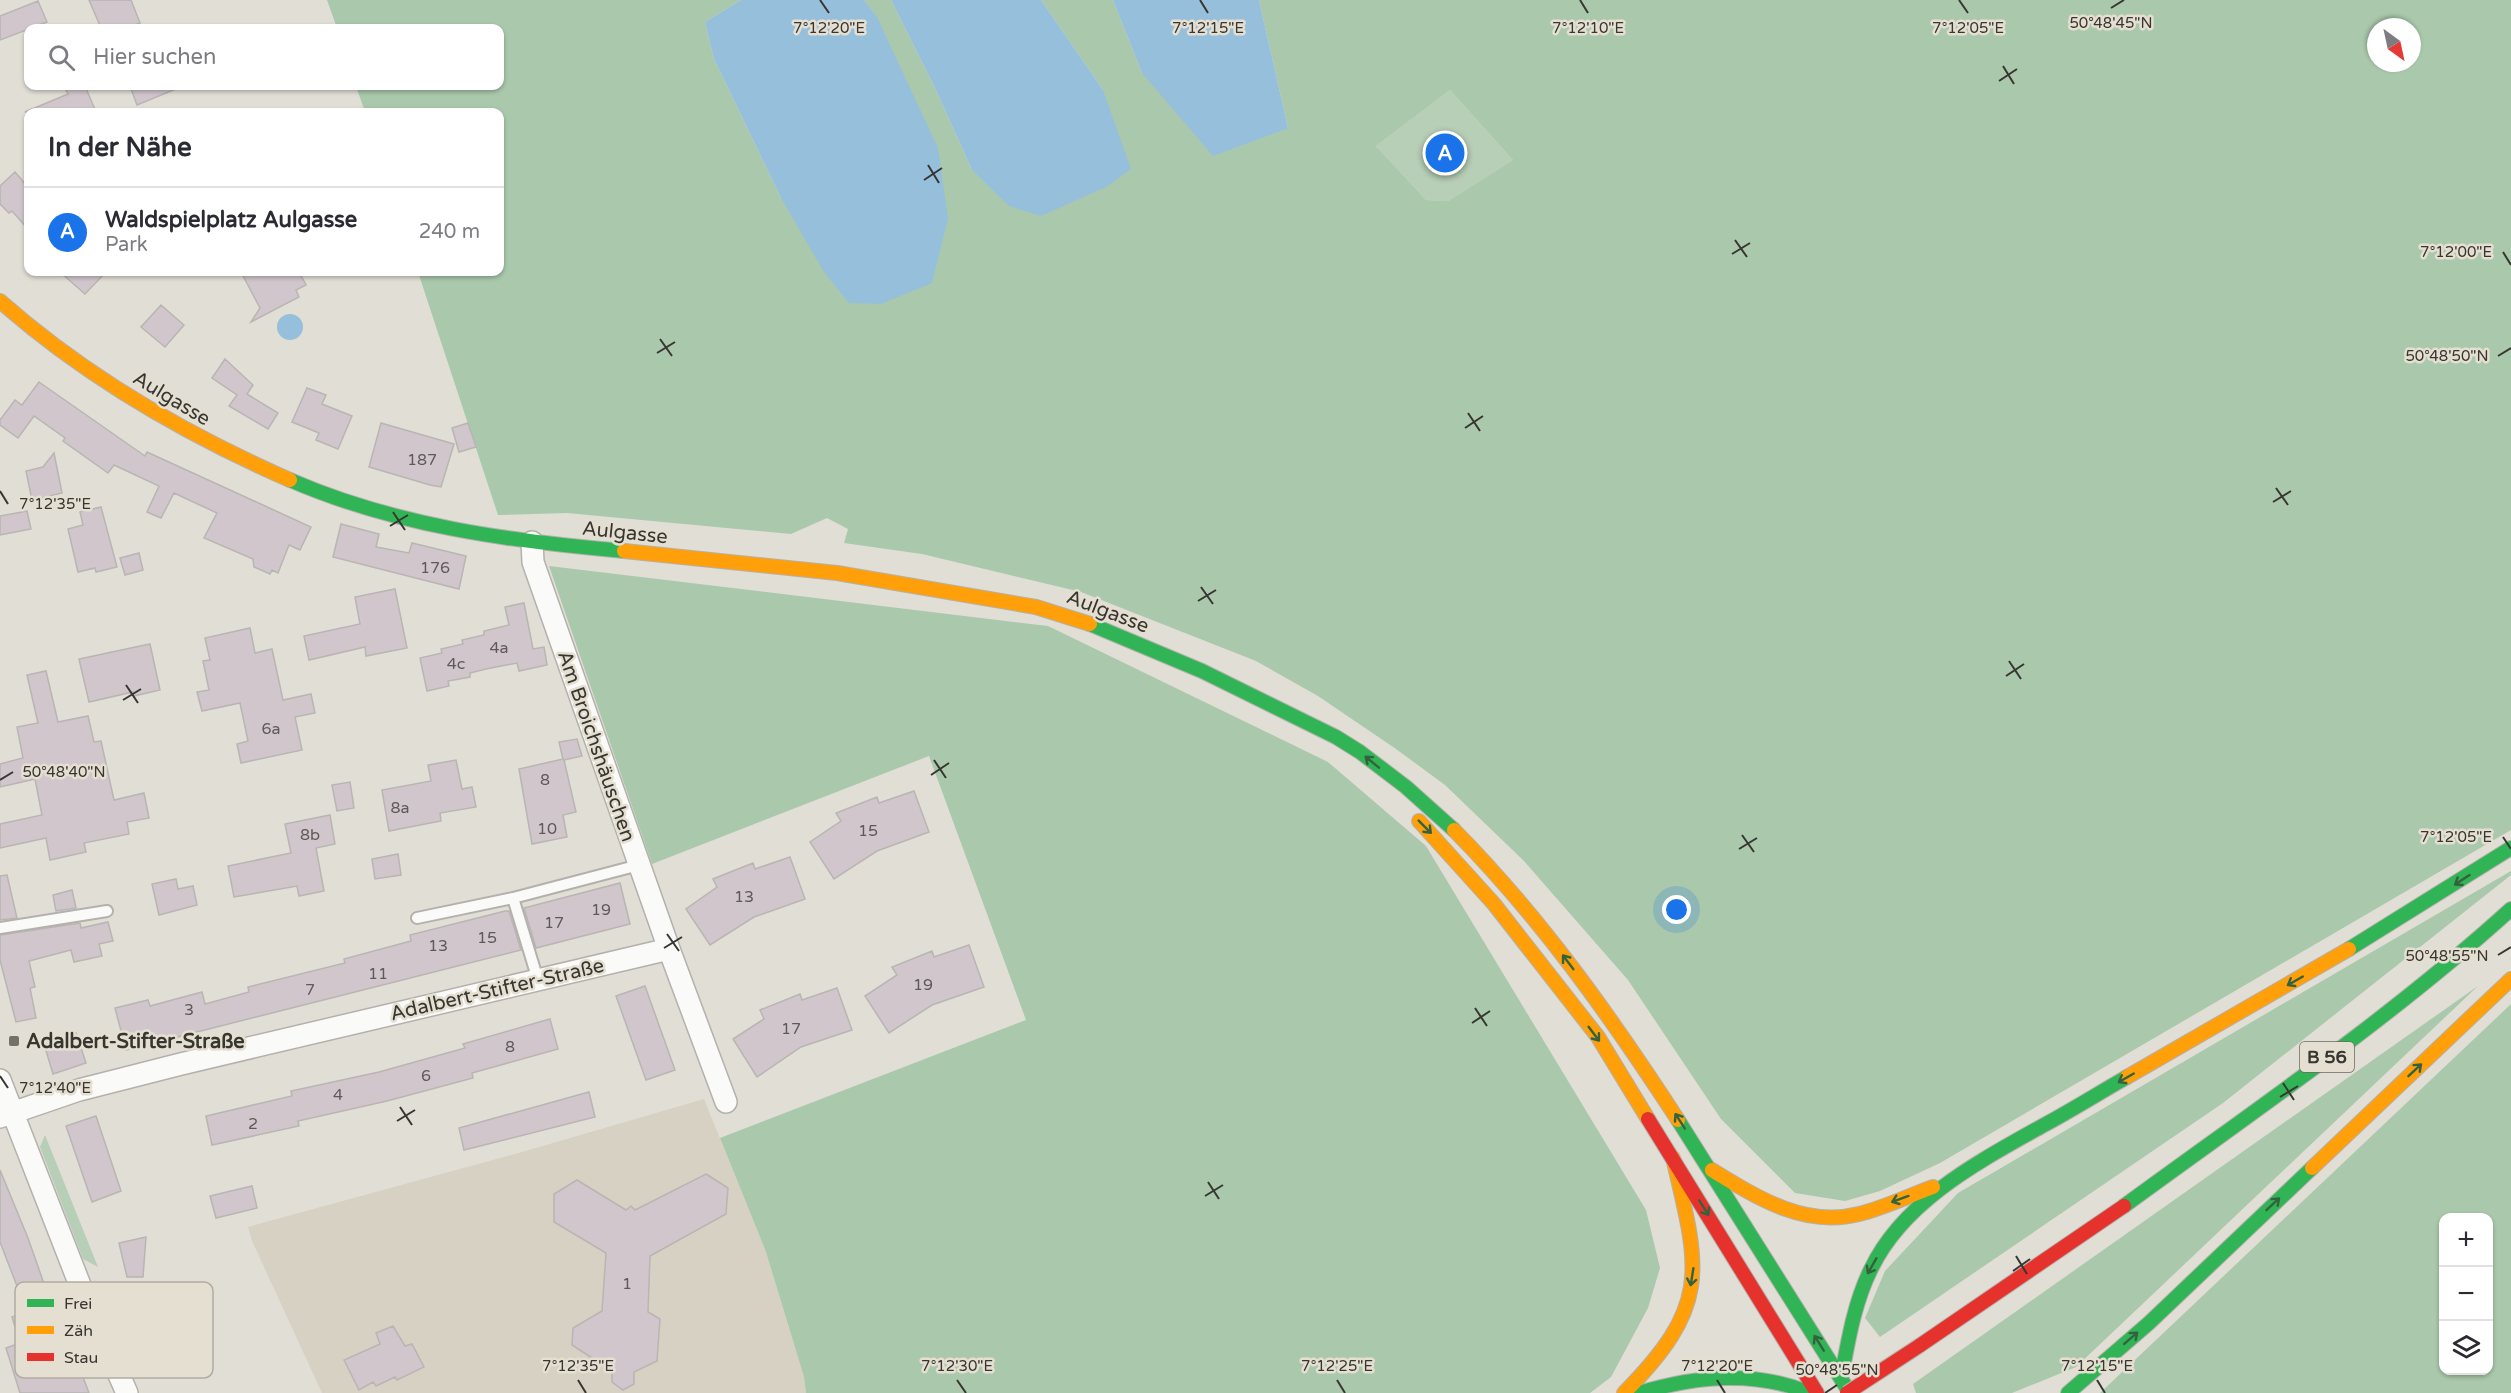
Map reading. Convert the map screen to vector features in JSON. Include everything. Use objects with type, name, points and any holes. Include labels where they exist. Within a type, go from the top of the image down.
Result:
[{"type":"main road","name":"Aulgasse","points":[[0,302],[29,328],[79,364],[160,416],[199,438],[291,482],[340,501],[386,515],[476,534],[532,542],[806,568],[1054,611],[1159,651],[1283,710]]},
{"type":"main road","points":[[1283,710],[1345,759]]},
{"type":"main road","points":[[1283,710],[1320,728],[1362,753],[1434,811],[1474,849],[1513,893],[1618,1027],[1712,1170],[1848,1393]]},
{"type":"main road","points":[[1406,810],[1423,825],[1494,904],[1598,1037],[1817,1393]]},
{"type":"main road","points":[[1841,1379],[1856,1301],[1869,1271],[1892,1235],[1920,1207],[1955,1179],[2102,1091],[2403,919],[2511,848]]},
{"type":"main road","name":"B 56","points":[[2480,937],[2511,909]]},
{"type":"main road","name":"B 56","points":[[1848,1393],[2104,1221],[2362,1031],[2511,915]]},
{"type":"main road","points":[[2068,1392],[2149,1323],[2511,979]]},
{"type":"main road","points":[[1624,1393],[1669,1343],[1688,1307],[1694,1266],[1673,1158]]},
{"type":"main road","points":[[1712,1170],[1777,1207],[1831,1218],[1862,1213],[1955,1179]]},
{"type":"main road","points":[[1639,1393],[1670,1383],[1722,1377],[1780,1382],[1810,1393]]},
{"type":"street","name":"Am Broichshäuschen","points":[[532,542],[533,562],[669,949],[726,1102]]},
{"type":"street","name":"Adalbert-Stifter-Straße","points":[[6,1114],[79,1090],[181,1064],[669,949]]},
{"type":"street","points":[[0,1080],[6,1114],[78,1282]]},
{"type":"street","points":[[120,1378],[127,1393]]},
{"type":"lane","points":[[417,918],[513,898],[639,865]]},
{"type":"lane","points":[[513,898],[538,980]]},
{"type":"lane","points":[[0,928],[107,911]]},
{"type":"shaded area","points":[[704,1099],[766,1252],[804,1377],[806,1393],[322,1393],[252,1241],[248,1227],[522,1152]]},
{"type":"green space","points":[[327,0],[741,0],[705,22],[714,59],[781,198],[877,18],[864,0],[891,0],[935,88],[972,170],[1103,90],[1041,0],[1113,0],[1142,73],[1288,128],[1259,0],[2511,0],[2511,830],[1940,1163],[1880,1191],[1845,1201],[1795,1193],[1721,1119],[1628,980],[1524,861],[1445,785],[1318,696],[1256,661],[1081,592],[922,554],[844,543],[848,529],[827,518],[791,534],[567,513],[498,515],[419,276],[504,276],[504,108],[364,108],[357,90],[504,90],[504,24],[336,24]],"holes":[[[1450,90],[1513,160],[1448,201],[1426,200],[1376,146]]]},
{"type":"green space","points":[[1450,90],[1513,160],[1448,201],[1426,200],[1376,146]]},
{"type":"green space","points":[[549,566],[1048,626],[1328,762],[1426,846],[1646,1210],[1660,1268],[1648,1308],[1611,1377],[1590,1393],[806,1393],[804,1377],[766,1252],[720,1138],[1026,1020],[929,756],[652,864]]},
{"type":"green space","points":[[2511,871],[2511,875],[2223,1103],[1880,1337],[1865,1318],[1885,1271],[1958,1193]]},
{"type":"green space","points":[[2478,986],[2076,1367],[2012,1393],[1916,1393],[1913,1384]]},
{"type":"green space","points":[[2511,1004],[2511,1393],[2100,1393]]},
{"type":"green space","points":[[45,1135],[98,1267],[83,1259],[40,1147]]},
{"type":"water","points":[[741,0],[864,0],[877,17],[938,148],[948,219],[932,283],[881,304],[849,303],[824,272],[781,198],[714,59],[705,22]]},
{"type":"water","points":[[891,0],[1041,0],[1103,90],[1131,169],[1106,187],[1041,216],[1009,206],[972,170],[935,88]]},
{"type":"water","points":[[1113,0],[1259,0],[1288,128],[1213,156],[1142,73]]},
{"type":"water","points":[[290,314],[299,318],[303,327],[299,336],[290,340],[281,336],[277,327],[281,318]]},
{"type":"building","points":[[89,0],[131,0],[140,23],[137,24],[99,24]]},
{"type":"building","points":[[38,1],[47,22],[24,24],[24,31],[0,40],[0,16]]},
{"type":"building","points":[[66,90],[87,90],[94,108],[35,108],[68,94]]},
{"type":"building","points":[[131,90],[173,90],[137,105]]},
{"type":"building","points":[[15,172],[24,182],[24,224],[12,211],[9,213],[0,204],[0,186]]},
{"type":"building","points":[[65,276],[102,276],[85,294]]},
{"type":"building","points":[[243,276],[301,276],[306,285],[296,290],[299,297],[251,322],[260,308]]},
{"type":"building","points":[[161,305],[184,325],[165,347],[141,327]]},
{"type":"building","points":[[225,359],[253,385],[247,394],[278,413],[268,429],[229,406],[237,395],[212,378]]},
{"type":"building","points":[[39,382],[145,456],[147,452],[311,527],[300,550],[289,545],[278,573],[272,570],[270,574],[254,567],[253,559],[204,538],[217,513],[174,493],[161,518],[147,512],[159,486],[114,465],[108,473],[63,441],[65,438],[34,416],[18,438],[0,425],[0,420],[15,400],[22,405]]},
{"type":"building","points":[[307,388],[326,395],[322,404],[352,416],[338,449],[316,440],[319,433],[292,422]]},
{"type":"building","points":[[381,423],[454,444],[441,487],[369,467]]},
{"type":"building","points":[[468,423],[476,447],[459,452],[452,428]]},
{"type":"building","points":[[54,453],[62,493],[32,500],[26,471],[43,467]]},
{"type":"building","points":[[101,507],[117,567],[96,572],[95,568],[78,572],[68,529],[83,525],[80,512]]},
{"type":"building","points":[[27,511],[31,529],[0,535],[0,516]]},
{"type":"building","points":[[341,524],[379,534],[376,547],[409,553],[412,543],[466,556],[459,589],[333,557]]},
{"type":"building","points":[[139,553],[143,570],[125,575],[120,558]]},
{"type":"building","points":[[395,589],[407,648],[366,656],[365,647],[309,660],[304,636],[360,624],[355,597]]},
{"type":"building","points":[[524,603],[533,649],[544,647],[547,665],[519,671],[517,663],[486,669],[470,673],[470,677],[448,681],[449,686],[427,691],[420,658],[442,653],[441,649],[463,644],[462,640],[484,635],[484,631],[509,625],[505,607]]},
{"type":"building","points":[[250,628],[255,653],[272,649],[283,700],[311,694],[315,713],[295,717],[302,750],[241,763],[237,744],[248,741],[240,703],[202,711],[197,692],[209,690],[203,661],[210,660],[205,638]]},
{"type":"building","points":[[150,644],[160,690],[134,696],[133,692],[89,702],[79,659]]},
{"type":"building","points":[[46,671],[58,722],[88,716],[94,742],[101,741],[114,800],[144,793],[149,818],[127,822],[129,834],[84,843],[86,852],[50,860],[46,838],[0,848],[0,824],[42,815],[35,779],[0,787],[0,764],[23,758],[17,727],[38,723],[27,675]]},
{"type":"building","points":[[577,739],[582,756],[564,760],[576,812],[563,815],[567,837],[532,844],[519,769],[563,759],[559,742]]},
{"type":"building","points":[[456,760],[462,789],[472,787],[476,807],[440,813],[441,821],[389,831],[382,790],[431,781],[428,765]]},
{"type":"building","points":[[350,782],[354,808],[337,811],[332,785]]},
{"type":"building","points":[[914,791],[929,832],[877,851],[834,879],[810,842],[841,821],[836,813],[877,797],[879,803]]},
{"type":"building","points":[[330,815],[335,844],[316,848],[324,891],[299,896],[297,886],[234,897],[228,866],[291,853],[285,824]]},
{"type":"building","points":[[398,854],[401,875],[375,879],[372,859]]},
{"type":"building","points":[[790,857],[805,899],[754,917],[710,945],[686,909],[717,887],[713,879],[753,863],[755,869]]},
{"type":"building","points":[[7,875],[17,918],[0,920],[0,876]]},
{"type":"building","points":[[176,879],[178,889],[193,886],[197,905],[159,915],[152,884]]},
{"type":"building","points":[[620,883],[630,924],[536,948],[524,908]]},
{"type":"building","points":[[72,890],[76,908],[56,911],[53,895]]},
{"type":"building","points":[[509,911],[521,950],[126,1050],[115,1008],[148,1000],[150,1006],[202,992],[205,1004],[249,992],[248,987],[345,963],[344,959],[411,941],[410,935]]},
{"type":"building","points":[[108,922],[113,941],[99,944],[102,956],[74,962],[71,950],[29,961],[35,987],[30,988],[36,1018],[16,1022],[0,960],[0,935],[80,923],[81,928]]},
{"type":"building","points":[[969,945],[984,987],[932,1005],[889,1033],[865,996],[897,975],[892,967],[932,951],[934,957]]},
{"type":"building","points":[[645,986],[675,1070],[646,1080],[616,996]]},
{"type":"building","points":[[837,988],[852,1030],[801,1047],[757,1077],[733,1039],[764,1019],[760,1010],[800,994],[802,1000]]},
{"type":"building","points":[[550,1019],[558,1049],[472,1073],[473,1078],[387,1101],[298,1121],[299,1126],[212,1145],[206,1116],[292,1096],[291,1091],[379,1072],[465,1048],[463,1044]]},
{"type":"building","points":[[76,1033],[86,1063],[53,1074],[44,1044]]},
{"type":"building","points":[[589,1092],[595,1117],[464,1150],[459,1128]]},
{"type":"building","points":[[96,1116],[121,1191],[92,1202],[66,1126]]},
{"type":"building","points":[[0,1170],[43,1282],[15,1282],[0,1242]]},
{"type":"building","points":[[706,1174],[728,1188],[726,1214],[650,1256],[648,1312],[660,1319],[657,1361],[634,1372],[634,1384],[623,1390],[612,1382],[612,1371],[572,1345],[573,1328],[602,1311],[606,1253],[554,1222],[554,1194],[577,1180],[626,1210],[631,1206],[635,1210]]},
{"type":"building","points":[[252,1186],[257,1208],[216,1218],[210,1196]]},
{"type":"building","points":[[146,1237],[143,1277],[127,1277],[119,1243]]},
{"type":"building","points":[[393,1326],[405,1346],[412,1344],[424,1367],[397,1380],[395,1377],[376,1386],[373,1382],[359,1390],[344,1360],[380,1344],[376,1333]]},
{"type":"building","points":[[15,1345],[15,1377],[6,1348]]},
{"type":"building","points":[[15,1378],[83,1378],[89,1393],[20,1393]]},
{"type":"traffic: fast","points":[[290,480],[371,509],[454,529],[538,542],[624,551]]},
{"type":"traffic: fast","points":[[1090,624],[1202,671],[1336,737],[1406,787],[1454,830]]},
{"type":"traffic: fast","points":[[2349,949],[2511,848]]},
{"type":"traffic: fast","points":[[2124,1206],[2370,1026],[2511,909]]},
{"type":"traffic: fast","points":[[1841,1379],[1852,1323],[1865,1282],[1885,1244],[1903,1222],[1923,1203],[1970,1168],[2127,1077]]},
{"type":"traffic: fast","points":[[1678,1120],[1848,1390]]},
{"type":"traffic: fast","points":[[2068,1393],[2149,1323],[2312,1168]]},
{"type":"traffic: fast","points":[[1639,1393],[1703,1379],[1725,1378],[1768,1381],[1810,1393]]},
{"type":"traffic: slow","points":[[0,301],[67,355],[138,402],[212,443],[290,480]]},
{"type":"traffic: slow","points":[[624,551],[837,573],[1036,607],[1090,624]]},
{"type":"traffic: slow","points":[[1419,821],[1494,904],[1598,1037],[1648,1119]]},
{"type":"traffic: slow","points":[[1454,830],[1516,898],[1574,969],[1678,1120]]},
{"type":"traffic: slow","points":[[2127,1077],[2349,949]]},
{"type":"traffic: slow","points":[[2312,1168],[2511,979]]},
{"type":"traffic: slow","points":[[1624,1393],[1652,1362],[1672,1335],[1685,1310],[1691,1285],[1692,1259],[1689,1230],[1673,1158]]},
{"type":"traffic: slow","points":[[1712,1170],[1781,1207],[1819,1217],[1859,1214],[1933,1187]]},
{"type":"traffic: jam","points":[[1648,1119],[1817,1393]]},
{"type":"traffic: jam","points":[[1919,1346],[2124,1206]]},
{"type":"traffic: jam","points":[[1847,1393],[1919,1346]]},
{"type":"place","name":"Waldspielplatz Aulgasse","points":[[1445,153]]},
{"type":"place","name":"Adalbert-Stifter-Straße","points":[[14,1041]]}]
